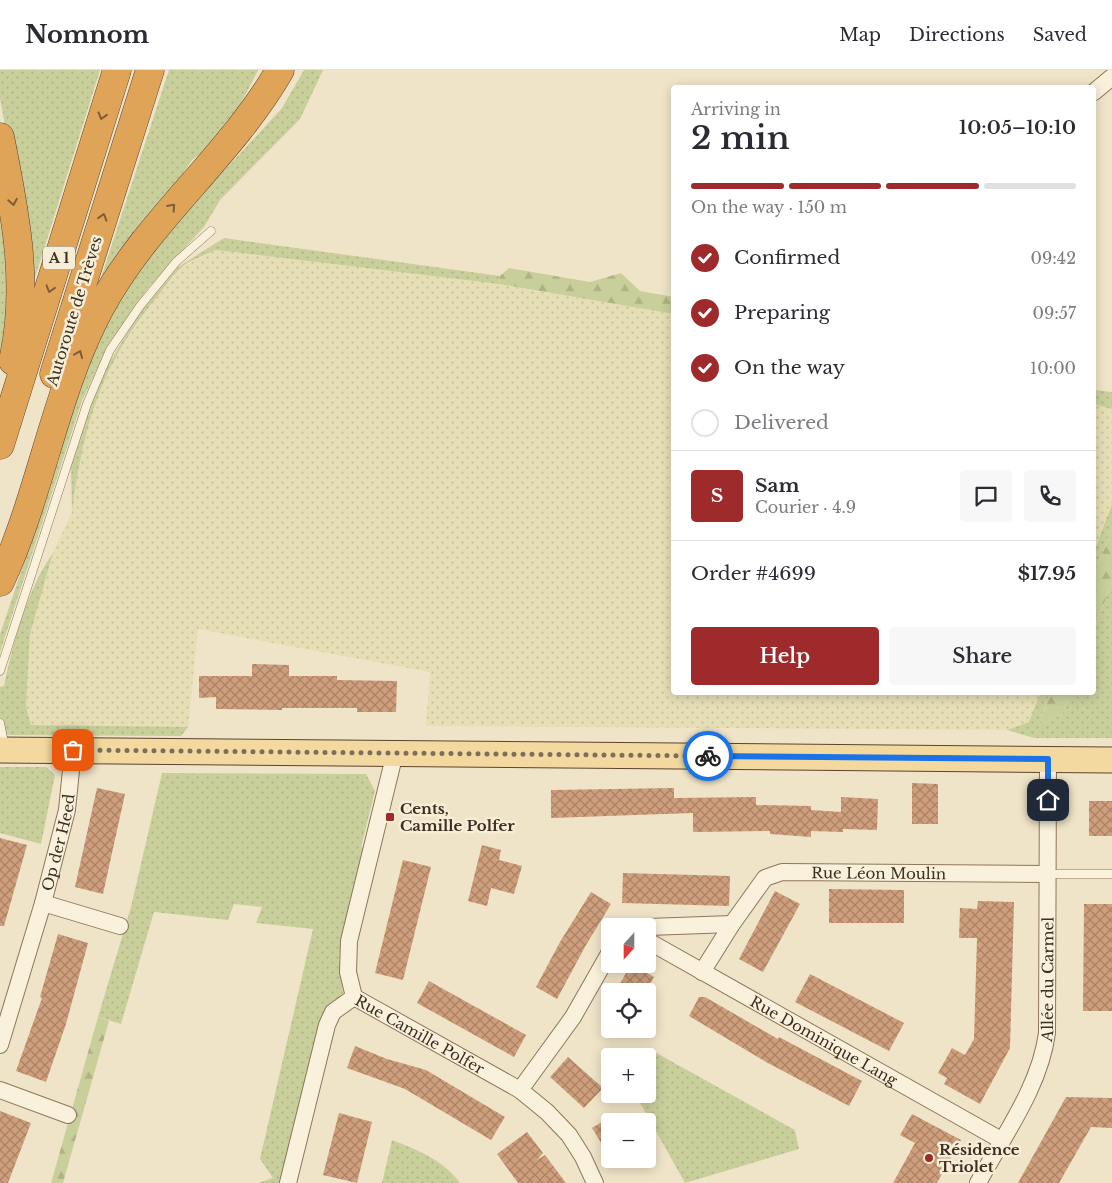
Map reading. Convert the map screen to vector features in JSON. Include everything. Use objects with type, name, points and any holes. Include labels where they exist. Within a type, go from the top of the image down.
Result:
[{"type":"highway","name":"Autoroute de Trèves","points":[[0,445],[117,70]]},
{"type":"highway","name":"Autoroute de Trèves","points":[[0,554],[72,313],[150,70]]},
{"type":"highway","points":[[0,582],[18,542],[63,396],[100,309],[141,245],[244,124],[280,70]]},
{"type":"highway","points":[[0,137],[19,238],[22,300],[15,352],[0,419]]},
{"type":"main road","points":[[3,750],[1112,760]]},
{"type":"street","points":[[1096,90],[1112,77]]},
{"type":"street","name":"Op der Heed","points":[[0,1045],[43,903],[67,810],[73,750]]},
{"type":"street","name":"Rue Camille Polfer","points":[[396,753],[349,942],[347,965],[354,997],[520,1090],[547,1112],[568,1135],[583,1157],[595,1183]]},
{"type":"street","name":"Allée du Carmel","points":[[978,1183],[1031,1087],[1045,1052],[1048,759]]},
{"type":"street","name":"Rue Léon Moulin","points":[[702,972],[732,924],[765,878],[782,872],[1048,874]]},
{"type":"street","name":"Op der Heed","points":[[43,903],[120,926]]},
{"type":"street","points":[[656,927],[732,924]]},
{"type":"street","name":"Rue Dominique Lang","points":[[656,946],[1001,1140]]},
{"type":"street","points":[[520,1090],[573,1017],[601,968]]},
{"type":"street","points":[[288,1183],[327,1026],[333,1012],[354,997]]},
{"type":"street","points":[[0,1090],[68,1115]]},
{"type":"lane","points":[[0,671],[87,404],[110,350],[140,306],[170,270],[211,231]]},
{"type":"lane","points":[[0,723],[3,750]]},
{"type":"lane","points":[[1048,874],[1112,874]]},
{"type":"shaded area","points":[[216,250],[499,284],[671,313],[671,695],[1039,695],[1029,722],[1007,730],[426,726],[430,672],[198,629],[188,727],[31,726],[26,707],[30,634],[53,553],[72,512],[79,459],[93,406],[117,355],[146,311],[182,267]]},
{"type":"shaded area","points":[[1096,405],[1112,409],[1112,504],[1096,547]]},
{"type":"green space","points":[[0,70],[100,70],[34,281],[0,99]]},
{"type":"green space","points":[[169,70],[258,70],[231,120],[213,142],[192,160],[105,287],[99,284]]},
{"type":"green space","points":[[304,70],[323,70],[300,119],[220,200],[204,227],[148,288],[109,344],[82,401],[0,652],[0,634],[22,569],[68,415],[99,337],[129,281],[188,210],[282,108]]},
{"type":"green space","points":[[0,200],[7,259],[8,300],[7,320],[0,359]]},
{"type":"green space","points":[[224,238],[500,276],[499,284],[216,250],[190,262],[175,274],[138,321],[122,346],[109,372],[89,424],[82,452],[72,512],[71,467],[90,407],[106,368],[140,312],[178,267]]},
{"type":"green space","points":[[509,268],[590,282],[621,273],[640,291],[671,296],[671,313],[499,284],[500,276]]},
{"type":"green space","points":[[1096,390],[1112,392],[1112,409],[1096,405]]},
{"type":"green space","points":[[1112,504],[1112,528],[1096,571],[1096,547]]},
{"type":"green space","points":[[1112,528],[1112,582],[1096,625],[1096,571]]},
{"type":"green space","points":[[53,553],[30,634],[26,707],[31,725],[188,727],[181,736],[0,735],[0,687],[4,686],[28,600]]},
{"type":"green space","points":[[1112,582],[1112,738],[1034,738],[1007,730],[1029,722],[1039,695],[1049,695],[1041,717],[1043,724],[1062,714],[1069,695],[1096,695],[1096,625]]},
{"type":"green space","points":[[1049,695],[1069,695],[1062,714],[1043,724],[1041,718]]},
{"type":"green space","points":[[0,767],[46,767],[55,775],[41,844],[0,833]]},
{"type":"green space","points":[[162,773],[366,774],[375,791],[361,847],[364,848],[341,939],[339,959],[343,993],[339,998],[281,1183],[258,1183],[273,1178],[260,1159],[313,929],[256,923],[262,907],[234,904],[228,920],[154,912],[121,1024],[98,1017],[131,907]]},
{"type":"green space","points":[[98,1017],[109,1021],[63,1183],[51,1183]]},
{"type":"green space","points":[[656,1053],[795,1130],[799,1149],[685,1183],[656,1131],[656,1113],[646,1113],[640,1103],[656,1103]]},
{"type":"green space","points":[[392,1140],[438,1162],[460,1183],[382,1183]]},
{"type":"building","points":[[252,664],[289,665],[289,676],[337,676],[337,680],[397,681],[396,712],[357,712],[357,708],[216,709],[216,697],[199,698],[199,676],[252,676]]},
{"type":"building","points":[[912,783],[938,784],[938,824],[912,824]]},
{"type":"building","points":[[97,788],[125,794],[103,894],[75,887]]},
{"type":"building","points":[[674,788],[674,798],[756,797],[756,805],[811,806],[811,810],[841,812],[841,797],[878,799],[877,830],[843,829],[843,832],[811,831],[811,837],[770,834],[770,831],[693,832],[693,813],[551,818],[551,790]]},
{"type":"building","points":[[1089,801],[1112,801],[1112,836],[1089,836]]},
{"type":"building","points":[[0,838],[27,845],[4,926],[0,926]]},
{"type":"building","points":[[482,845],[501,850],[499,860],[522,866],[514,894],[491,888],[487,906],[468,901]]},
{"type":"building","points":[[403,860],[431,867],[403,980],[375,973]]},
{"type":"building","points":[[623,873],[730,876],[729,906],[622,903]]},
{"type":"building","points":[[829,889],[904,890],[904,923],[829,923]]},
{"type":"building","points":[[775,891],[800,904],[763,972],[739,959]]},
{"type":"building","points":[[591,892],[611,904],[601,918],[557,999],[536,987],[560,942]]},
{"type":"building","points":[[978,901],[1014,902],[1010,1048],[980,1104],[944,1084],[947,1078],[938,1073],[952,1048],[965,1055],[974,1039],[977,938],[959,938],[960,908],[977,909]]},
{"type":"building","points":[[1084,904],[1112,904],[1112,1011],[1083,1011]]},
{"type":"building","points":[[58,934],[88,943],[66,1024],[46,1082],[16,1071],[42,998],[40,997]]},
{"type":"building","points":[[626,973],[647,973],[654,977],[651,983],[620,983]]},
{"type":"building","points":[[810,974],[904,1023],[889,1051],[795,1002]]},
{"type":"building","points":[[429,981],[526,1035],[514,1057],[417,1003]]},
{"type":"building","points":[[699,997],[705,997],[778,1039],[779,1037],[862,1081],[849,1106],[766,1062],[689,1016]]},
{"type":"building","points":[[355,1046],[387,1059],[426,1070],[505,1117],[491,1140],[405,1089],[347,1068]]},
{"type":"building","points":[[568,1057],[601,1086],[601,1090],[584,1108],[550,1077]]},
{"type":"building","points":[[1066,1097],[1112,1098],[1112,1128],[1091,1127],[1059,1183],[1018,1183]]},
{"type":"building","points":[[0,1111],[31,1123],[8,1183],[0,1183]]},
{"type":"building","points":[[339,1113],[372,1122],[357,1183],[323,1175]]},
{"type":"building","name":"Résidence Triolet","points":[[912,1114],[961,1140],[937,1183],[893,1183],[915,1143],[900,1135]]},
{"type":"building","points":[[601,1122],[601,1142],[592,1128]]},
{"type":"building","points":[[527,1132],[543,1153],[537,1160],[545,1155],[566,1183],[518,1183],[497,1154]]},
{"type":"way so far","points":[[73,750],[708,756]]},
{"type":"place","name":"Cents, Camille Polfer","points":[[390,817]]},
{"type":"place","name":"Résidence Triolet","points":[[929,1158]]},
{"type":"route","points":[[708,756],[1048,759],[1048,800]]}]
